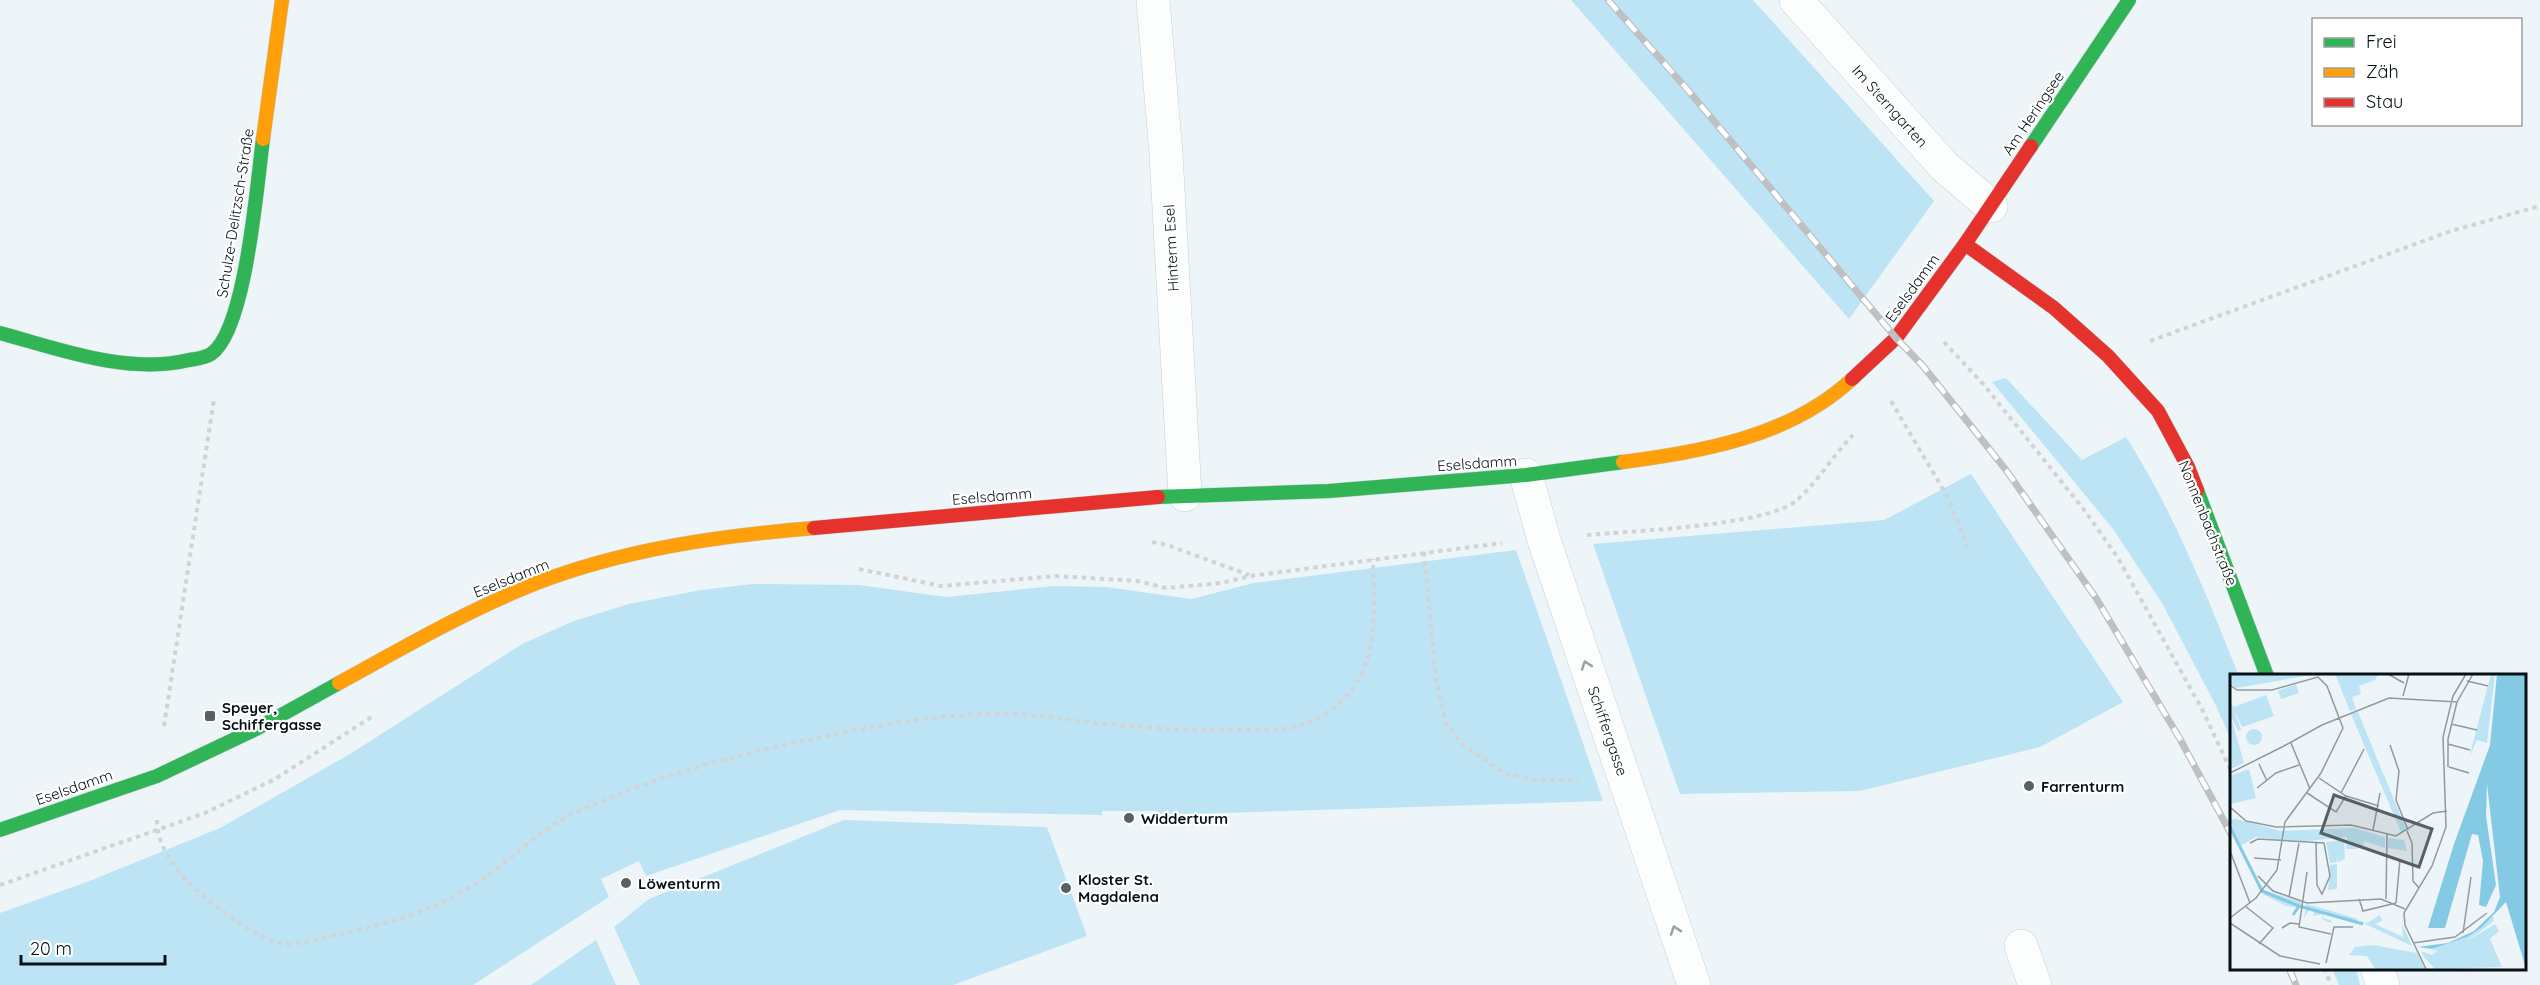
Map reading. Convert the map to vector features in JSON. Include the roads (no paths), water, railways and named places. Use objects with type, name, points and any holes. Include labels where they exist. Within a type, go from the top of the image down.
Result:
[{"type":"street","name":"Schulze-Delitzsch-Straße","points":[[0,333],[74,353],[143,365],[184,363],[212,353],[227,333],[241,296],[282,0]]},
{"type":"street","name":"Hinterm Esel","points":[[1153,0],[1166,154],[1185,495]]},
{"type":"street","name":"Im Sterngarten","points":[[1796,0],[1944,166],[1990,206]]},
{"type":"street","name":"Am Heringsee","points":[[1965,244],[2129,0]]},
{"type":"street","name":"Eselsdamm","points":[[0,830],[157,776],[258,728],[458,618],[534,584],[631,553],[728,535],[1185,495],[1329,491],[1526,475],[1684,454],[1744,440],[1794,419],[1839,391],[1896,338],[1965,244]]},
{"type":"street","name":"Nonnenbachstraße","points":[[1965,244],[2054,308],[2108,356],[2158,411],[2188,467],[2266,674]]},
{"type":"street","name":"Schiffergasse","points":[[1526,475],[1544,540],[1694,985]]},
{"type":"street","points":[[2021,946],[2035,985]]},
{"type":"street","points":[[2377,970],[2383,985]]},
{"type":"railway","points":[[1608,0],[1687,89],[1896,338],[1923,366],[2006,470],[2096,598],[2180,739],[2230,832]]},
{"type":"railway","points":[[2290,970],[2296,985]]},
{"type":"place","name":"Speyer, Schiffergasse","points":[[210,716]]},
{"type":"place","name":"Farrenturm","points":[[2029,786]]},
{"type":"place","name":"Widderturm","points":[[1129,818]]},
{"type":"place","name":"Löwenturm","points":[[626,883]]},
{"type":"place","name":"Kloster St. Magdalena","points":[[1066,888]]}]
